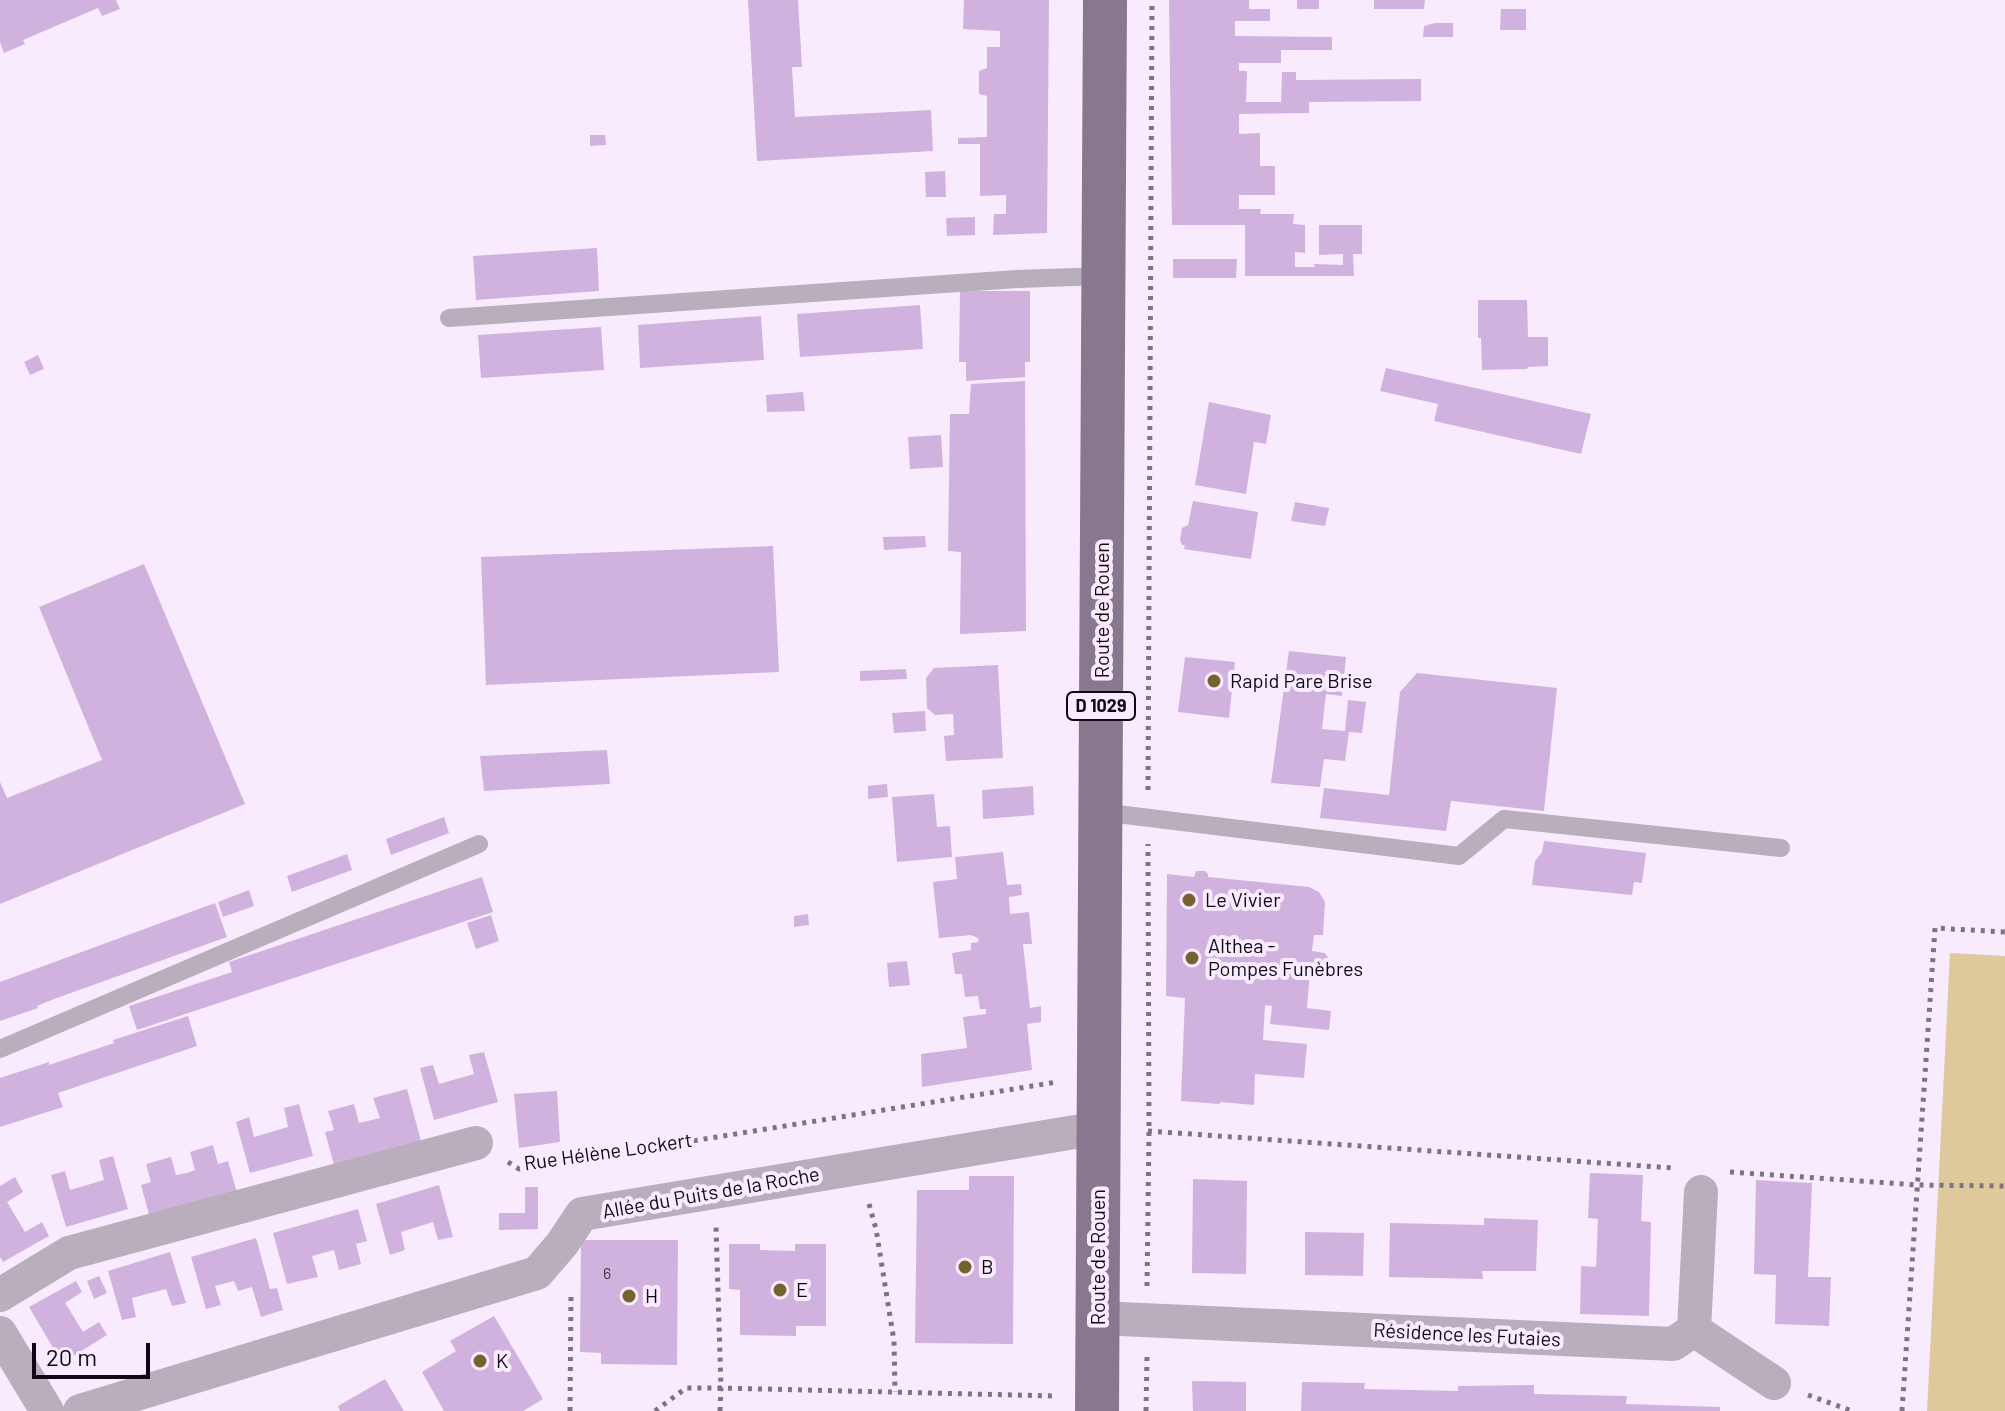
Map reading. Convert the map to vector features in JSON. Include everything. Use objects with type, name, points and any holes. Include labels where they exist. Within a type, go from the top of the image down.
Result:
[{"type":"main road","name":"Route de Rouen","points":[[1097,1404],[1105,0]]},
{"type":"street","name":"Allée du Puits de la Roche","points":[[80,1411],[537,1273],[582,1214],[1099,1128]]},
{"type":"street","points":[[0,1295],[69,1253],[476,1143]]},
{"type":"street","points":[[1692,1180],[1694,1330],[1774,1383]]},
{"type":"street","name":"Résidence les Futaies","points":[[1098,1318],[1673,1344],[1694,1330]]},
{"type":"street","points":[[0,1333],[47,1411]]},
{"type":"lane","points":[[449,318],[1017,279],[1103,276]]},
{"type":"lane","points":[[1101,812],[1459,856],[1504,819],[1781,848]]},
{"type":"lane","points":[[0,1049],[479,844]]},
{"type":"path","points":[[1146,1411],[1152,0]]},
{"type":"path","points":[[1902,1411],[1935,928],[2005,932]]},
{"type":"path","name":"Rue Hélène Lockert","points":[[476,1143],[519,1169],[1099,1075]]},
{"type":"path","points":[[1099,1128],[1692,1180]]},
{"type":"path","points":[[859,1168],[878,1243],[894,1341],[895,1392]]},
{"type":"path","points":[[1730,1172],[1918,1185],[2005,1186]]},
{"type":"path","points":[[715,1192],[720,1411]]},
{"type":"path","points":[[570,1411],[571,1230]]},
{"type":"path","points":[[1774,1383],[1852,1411]]},
{"type":"path","points":[[655,1411],[686,1388],[895,1392],[1097,1404]]},
{"type":"shaded area","points":[[1950,953],[2005,956],[2005,1411],[1927,1411]]},
{"type":"building","points":[[0,0],[116,0],[120,9],[102,16],[98,8],[23,40],[25,44],[4,53],[0,42]]},
{"type":"building","points":[[748,0],[798,0],[802,67],[792,67],[795,117],[931,110],[933,151],[757,161]]},
{"type":"building","points":[[964,0],[1049,0],[1047,233],[993,235],[994,214],[1006,214],[1006,195],[980,196],[980,144],[958,144],[958,138],[987,137],[987,96],[979,94],[979,71],[987,68],[987,47],[1000,47],[1000,31],[963,29]]},
{"type":"building","points":[[1169,0],[1249,0],[1249,9],[1270,9],[1270,21],[1235,21],[1235,36],[1332,37],[1332,50],[1281,50],[1281,63],[1239,63],[1239,71],[1247,71],[1246,102],[1281,102],[1282,72],[1296,72],[1296,80],[1421,79],[1421,101],[1309,102],[1309,113],[1239,114],[1239,134],[1260,133],[1260,166],[1275,166],[1275,195],[1239,195],[1239,209],[1261,209],[1260,214],[1294,214],[1293,224],[1305,225],[1305,253],[1295,252],[1295,267],[1343,265],[1343,254],[1319,255],[1319,225],[1362,225],[1362,254],[1353,254],[1354,276],[1245,276],[1245,225],[1172,225]]},
{"type":"building","points":[[1297,0],[1319,0],[1319,9],[1297,9]]},
{"type":"building","points":[[1374,0],[1425,0],[1424,9],[1374,9]]},
{"type":"building","points":[[1501,9],[1526,9],[1526,30],[1500,30]]},
{"type":"building","points":[[1453,23],[1453,37],[1423,37],[1424,26]]},
{"type":"building","points":[[590,135],[605,135],[606,145],[590,146]]},
{"type":"building","points":[[945,171],[946,197],[926,197],[925,172]]},
{"type":"building","points":[[975,217],[975,235],[947,236],[946,218]]},
{"type":"building","points":[[597,248],[599,291],[476,300],[473,256]]},
{"type":"building","points":[[1173,259],[1237,259],[1236,278],[1173,278]]},
{"type":"building","points":[[960,291],[1030,291],[1030,362],[1025,362],[1025,377],[966,381],[966,362],[959,362]]},
{"type":"building","points":[[1478,300],[1527,300],[1528,337],[1548,337],[1548,366],[1482,370]]},
{"type":"building","points":[[920,305],[923,349],[800,357],[797,314]]},
{"type":"building","points":[[761,316],[764,360],[640,368],[638,325]]},
{"type":"building","points":[[601,327],[604,370],[481,378],[478,335]]},
{"type":"building","points":[[38,355],[44,369],[30,375],[24,362]]},
{"type":"building","points":[[1386,368],[1591,414],[1581,454],[1434,421],[1438,404],[1380,391]]},
{"type":"building","points":[[1025,381],[1026,631],[960,634],[961,552],[948,551],[950,414],[969,414],[971,384]]},
{"type":"building","points":[[803,392],[805,411],[767,412],[766,395]]},
{"type":"building","points":[[1209,402],[1271,415],[1266,444],[1254,442],[1246,494],[1195,485]]},
{"type":"building","points":[[941,435],[943,467],[910,469],[908,437]]},
{"type":"building","points":[[1193,501],[1258,512],[1251,559],[1184,549],[1185,545],[1180,540],[1182,528],[1188,525]]},
{"type":"building","points":[[1295,502],[1329,508],[1325,526],[1291,521]]},
{"type":"building","points":[[925,536],[926,547],[884,550],[883,537]]},
{"type":"building","points":[[773,546],[779,672],[486,685],[481,557]]},
{"type":"building","points":[[144,564],[245,804],[0,904],[0,782],[7,798],[102,760],[39,607]]},
{"type":"building","points":[[1289,651],[1346,657],[1342,696],[1326,694],[1322,729],[1345,731],[1348,700],[1366,702],[1362,733],[1349,732],[1345,761],[1324,759],[1320,787],[1271,783]]},
{"type":"building","points":[[1185,657],[1235,662],[1229,718],[1178,712]]},
{"type":"building","points":[[998,665],[1003,758],[946,761],[944,736],[954,735],[953,714],[935,715],[927,708],[926,678],[934,668]]},
{"type":"building","points":[[906,669],[907,679],[860,681],[860,671]]},
{"type":"building","points":[[1417,673],[1557,688],[1544,811],[1451,801],[1446,831],[1320,818],[1324,788],[1389,795],[1400,692]]},
{"type":"building","points":[[925,711],[926,731],[894,733],[892,713]]},
{"type":"building","points":[[607,750],[610,784],[484,791],[480,756]]},
{"type":"building","points":[[887,784],[888,797],[868,799],[868,786]]},
{"type":"building","points":[[1033,786],[1034,815],[983,819],[982,790]]},
{"type":"building","points":[[934,794],[937,827],[950,826],[952,857],[897,862],[892,797]]},
{"type":"building","points":[[444,817],[449,833],[391,855],[386,839]]},
{"type":"building","points":[[1544,841],[1646,853],[1642,883],[1634,882],[1632,895],[1532,885],[1535,861],[1542,852]]},
{"type":"building","points":[[1003,852],[1007,885],[1021,884],[1022,895],[1009,897],[1010,914],[1029,912],[1032,944],[1023,944],[1030,1008],[1041,1006],[1041,1022],[1027,1024],[1032,1070],[922,1087],[921,1054],[967,1048],[963,1017],[986,1014],[986,1009],[980,1009],[978,996],[965,997],[962,974],[955,974],[952,953],[971,950],[971,943],[979,942],[978,938],[971,935],[939,938],[933,882],[957,879],[955,857]]},
{"type":"building","points":[[347,854],[352,870],[292,892],[287,876]]},
{"type":"building","points":[[1196,871],[1205,871],[1208,877],[1309,887],[1319,892],[1325,902],[1323,935],[1314,935],[1312,951],[1325,953],[1331,962],[1326,971],[1310,972],[1307,1008],[1331,1011],[1329,1030],[1270,1024],[1272,1006],[1265,1005],[1263,1040],[1307,1044],[1304,1078],[1255,1074],[1254,1105],[1181,1101],[1185,998],[1166,996],[1167,874],[1194,877]]},
{"type":"building","points":[[482,877],[493,912],[137,1030],[129,1006],[232,972],[229,962]]},
{"type":"building","points":[[249,890],[254,906],[223,917],[218,902]]},
{"type":"building","points":[[215,903],[227,937],[0,1021],[0,982]]},
{"type":"building","points":[[808,914],[809,925],[794,927],[794,916]]},
{"type":"building","points":[[491,915],[499,941],[476,949],[467,923]]},
{"type":"building","points":[[907,961],[910,985],[889,987],[887,963]]},
{"type":"building","points":[[188,1016],[197,1046],[58,1093],[63,1107],[0,1127],[0,1078],[49,1062],[49,1065]]},
{"type":"building","points":[[484,1052],[498,1102],[434,1120],[420,1068],[433,1065],[439,1084],[474,1074],[469,1055]]},
{"type":"building","points":[[407,1089],[421,1141],[334,1165],[325,1132],[334,1130],[328,1111],[354,1104],[359,1123],[380,1118],[373,1098]]},
{"type":"building","points":[[557,1091],[560,1142],[519,1148],[514,1094]]},
{"type":"building","points":[[299,1104],[313,1156],[250,1173],[236,1122],[249,1117],[254,1137],[288,1127],[284,1108]]},
{"type":"building","points":[[213,1145],[218,1164],[228,1161],[237,1193],[150,1218],[141,1185],[151,1182],[146,1164],[171,1157],[176,1175],[187,1173],[195,1170],[190,1152]]},
{"type":"building","points":[[113,1156],[128,1209],[66,1227],[51,1175],[65,1171],[70,1190],[104,1180],[99,1160]]},
{"type":"building","points":[[1590,1173],[1643,1175],[1641,1221],[1651,1222],[1649,1316],[1580,1314],[1581,1266],[1596,1267],[1598,1219],[1588,1218]]},
{"type":"building","name":"B","points":[[969,1176],[1014,1176],[1013,1344],[915,1343],[917,1190],[969,1190]]},
{"type":"building","points":[[15,1177],[23,1192],[7,1202],[25,1232],[42,1222],[49,1236],[3,1262],[0,1257],[0,1186]]},
{"type":"building","points":[[1193,1179],[1247,1181],[1246,1274],[1192,1273]]},
{"type":"building","points":[[1756,1180],[1812,1183],[1808,1277],[1831,1277],[1829,1326],[1775,1324],[1776,1275],[1754,1274]]},
{"type":"building","points":[[439,1185],[453,1237],[438,1240],[433,1222],[401,1232],[405,1250],[390,1255],[376,1204]]},
{"type":"building","points":[[525,1187],[538,1187],[538,1229],[499,1230],[499,1213],[525,1213]]},
{"type":"building","points":[[358,1209],[367,1241],[356,1244],[361,1264],[339,1270],[334,1250],[312,1256],[318,1277],[287,1284],[273,1233]]},
{"type":"building","points":[[1484,1218],[1538,1220],[1536,1271],[1482,1271],[1483,1279],[1389,1277],[1390,1223],[1484,1225]]},
{"type":"building","points":[[1305,1232],[1364,1233],[1363,1276],[1305,1275]]},
{"type":"building","points":[[256,1238],[270,1289],[277,1288],[283,1310],[261,1317],[252,1287],[238,1291],[234,1281],[215,1286],[221,1305],[206,1309],[191,1257]]},
{"type":"building","name":"H","points":[[581,1240],[678,1240],[677,1365],[601,1364],[601,1353],[580,1352]]},
{"type":"building","name":"E","points":[[729,1244],[760,1244],[760,1250],[795,1251],[795,1244],[826,1244],[826,1326],[796,1326],[796,1336],[740,1335],[740,1290],[729,1289]]},
{"type":"building","points":[[170,1252],[186,1303],[172,1306],[166,1289],[132,1298],[136,1317],[122,1320],[108,1271]]},
{"type":"building","points":[[99,1276],[107,1293],[94,1299],[87,1281]]},
{"type":"building","points":[[76,1281],[82,1292],[65,1303],[83,1332],[99,1322],[107,1335],[62,1363],[29,1307]]},
{"type":"building","name":"K","points":[[494,1316],[543,1399],[523,1411],[444,1411],[422,1372],[456,1351],[450,1341]]},
{"type":"building","points":[[385,1379],[404,1411],[340,1411],[338,1406]]},
{"type":"building","points":[[1192,1381],[1246,1382],[1246,1411],[1193,1411]]},
{"type":"building","points":[[1302,1382],[1365,1383],[1364,1389],[1458,1391],[1458,1386],[1534,1385],[1534,1394],[1627,1396],[1626,1404],[1720,1407],[1720,1411],[1301,1411]]},
{"type":"place","name":"Rapid Pare Brise","points":[[1214,681]]},
{"type":"place","name":"Le Vivier","points":[[1189,900]]},
{"type":"place","name":"Althea - Pompes Funèbres","points":[[1192,958]]},
{"type":"place","name":"B","points":[[965,1267]]},
{"type":"place","name":"E","points":[[780,1290]]},
{"type":"place","name":"H","points":[[629,1296]]},
{"type":"place","name":"K","points":[[480,1361]]}]
